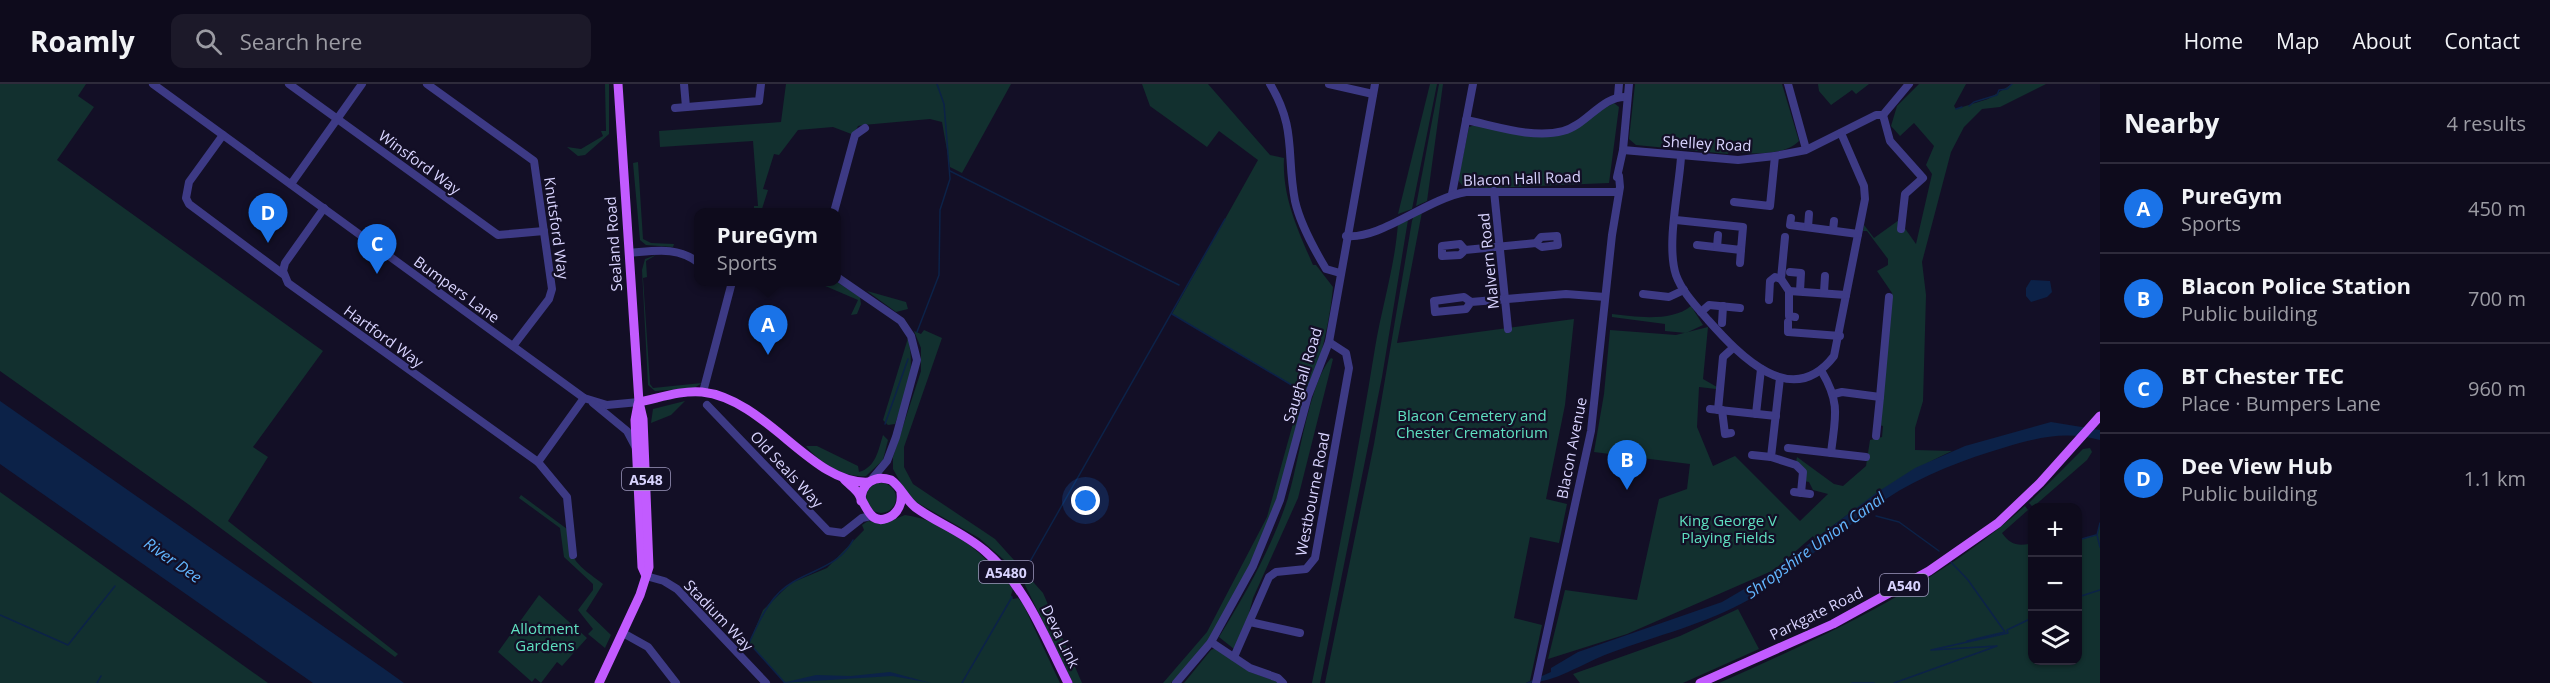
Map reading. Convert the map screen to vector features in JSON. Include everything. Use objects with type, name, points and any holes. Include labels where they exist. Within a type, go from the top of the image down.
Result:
[{"type":"main road","name":"Sealand Road","points":[[599,683],[623,633],[649,567],[643,419],[639,402],[618,84]]},
{"type":"main road","points":[[639,402],[703,392],[751,409],[843,479],[858,493],[871,516]]},
{"type":"main road","name":"Sealand Road","points":[[639,402],[635,420],[636,448],[642,567],[646,576]]},
{"type":"main road","name":"Parkgate Road","points":[[1700,683],[1833,624],[1929,571],[1998,523],[2100,416]]},
{"type":"main road","points":[[862,503],[862,490],[870,481],[877,478],[891,480]]},
{"type":"main road","points":[[843,479],[870,481]]},
{"type":"main road","name":"A5480","points":[[891,480],[900,490]]},
{"type":"main road","points":[[898,509],[902,500],[900,490]]},
{"type":"main road","name":"Deva Link","points":[[900,490],[920,511],[964,534],[986,551],[1012,578],[1026,599],[1068,683]]},
{"type":"main road","name":"A5480","points":[[871,516],[886,518],[898,509]]},
{"type":"main road","name":"Deva Link","points":[[898,509],[920,511]]},
{"type":"street","name":"Bumpers Lane","points":[[153,84],[587,399],[615,405],[639,402]]},
{"type":"street","name":"Winsford Way","points":[[289,84],[498,235],[544,231]]},
{"type":"street","points":[[291,184],[362,84]]},
{"type":"street","name":"Knutsford Way","points":[[427,84],[534,160],[552,289],[549,299],[513,346]]},
{"type":"street","points":[[684,84],[686,107]]},
{"type":"street","points":[[675,108],[759,101],[761,84]]},
{"type":"street","points":[[1270,84],[1279,99],[1289,126],[1296,203],[1326,269],[1340,273]]},
{"type":"street","points":[[1329,84],[1373,94]]},
{"type":"street","name":"Saughall Road","points":[[1176,683],[1211,642],[1267,536],[1280,500],[1308,396],[1329,342],[1346,236],[1375,84]]},
{"type":"street","points":[[1452,194],[1473,84]]},
{"type":"street","points":[[1618,84],[1618,96]]},
{"type":"street","name":"Blacon Avenue","points":[[1536,683],[1591,431],[1614,216],[1617,214],[1617,190],[1629,84]]},
{"type":"street","points":[[1787,84],[1806,150]]},
{"type":"street","name":"Shelley Road","points":[[1623,150],[1742,161],[1806,150],[1876,115],[1883,115],[1910,84]]},
{"type":"street","points":[[1466,120],[1539,133],[1556,132],[1574,127],[1618,96],[1627,97]]},
{"type":"street","points":[[1883,115],[1890,141],[1923,178],[1905,194],[1900,229]]},
{"type":"street","points":[[835,208],[855,135],[865,128]]},
{"type":"street","points":[[1681,157],[1673,261],[1677,277],[1684,290],[1733,348],[1761,369],[1780,378],[1805,379],[1822,372],[1834,356],[1840,336],[1865,199],[1864,186],[1841,133]]},
{"type":"street","name":"Hartford Way","points":[[223,135],[189,182],[186,198],[189,204],[284,274],[288,283],[299,292],[538,462],[567,497],[573,555]]},
{"type":"street","points":[[1734,202],[1770,206],[1775,156]]},
{"type":"street","name":"Blacon Hall Road","points":[[1346,236],[1364,237],[1452,194],[1494,191],[1617,190]]},
{"type":"street","name":"Malvern Road","points":[[1494,191],[1508,329]]},
{"type":"street","points":[[284,274],[285,262],[324,208]]},
{"type":"street","points":[[1808,227],[1809,214]]},
{"type":"street","points":[[1791,218],[1790,225],[1858,234]]},
{"type":"street","points":[[1676,220],[1743,227],[1740,263]]},
{"type":"street","points":[[1833,230],[1834,221]]},
{"type":"street","points":[[1717,247],[1718,235]]},
{"type":"street","points":[[1781,279],[1786,248],[1785,237]]},
{"type":"street","points":[[1465,250],[1536,243]]},
{"type":"street","points":[[1697,245],[1741,250]]},
{"type":"street","points":[[629,253],[681,251],[694,260]]},
{"type":"street","points":[[1790,272],[1805,274],[1800,291]]},
{"type":"street","points":[[1824,292],[1826,276]]},
{"type":"street","points":[[1770,298],[1770,280],[1775,277],[1781,279],[1789,291],[1788,316],[1791,319],[1788,332],[1840,336]]},
{"type":"street","points":[[841,280],[901,321],[914,345],[917,360],[914,378],[887,460],[870,481]]},
{"type":"street","points":[[703,392],[731,286]]},
{"type":"street","points":[[1643,294],[1669,297],[1684,290]]},
{"type":"street","points":[[1789,291],[1824,292],[1846,296]]},
{"type":"street","points":[[1471,302],[1566,294],[1605,297]]},
{"type":"street","points":[[1876,436],[1889,297]]},
{"type":"street","points":[[1701,312],[1709,304],[1740,308]]},
{"type":"street","points":[[1722,322],[1723,306]]},
{"type":"street","name":"Westbourne Road","points":[[1234,657],[1269,577],[1276,572],[1306,569],[1315,558],[1349,368],[1346,353],[1329,342]]},
{"type":"street","points":[[1725,435],[1717,410],[1723,357],[1733,348]]},
{"type":"street","points":[[1756,414],[1761,369]]},
{"type":"street","points":[[1822,372],[1834,394],[1836,408],[1831,453]]},
{"type":"street","points":[[1771,457],[1780,378]]},
{"type":"street","points":[[1834,394],[1842,392],[1880,397]]},
{"type":"street","points":[[538,462],[587,399],[627,431],[636,448]]},
{"type":"street","points":[[615,405],[615,422]]},
{"type":"street","name":"Old Seals Way","points":[[706,405],[825,528],[839,534],[871,516]]},
{"type":"street","points":[[1717,410],[1776,416]]},
{"type":"street","points":[[1788,448],[1866,458]]},
{"type":"street","points":[[1752,455],[1771,457],[1796,465],[1803,472],[1797,493],[1810,494]]},
{"type":"street","points":[[887,460],[891,480]]},
{"type":"street","points":[[853,525],[862,503]]},
{"type":"street","name":"Stadium Way","points":[[646,576],[664,581],[676,589],[766,683]]},
{"type":"street","points":[[1250,622],[1300,633]]},
{"type":"street","points":[[623,633],[648,647],[676,683]]},
{"type":"street","points":[[1211,642],[1250,668],[1278,678],[1283,683]]},
{"type":"green space","points":[[0,84],[86,84],[78,96],[94,107],[57,160],[323,351],[253,447],[268,457],[228,521],[398,654],[395,657],[188,504],[0,371]]},
{"type":"green space","points":[[605,84],[609,84],[609,134],[585,155],[578,156],[567,147],[581,149],[603,136],[601,131],[606,131]]},
{"type":"green space","points":[[786,84],[1011,84],[962,173],[950,167],[942,122],[930,119],[863,125],[858,126],[854,135],[833,127],[798,130],[779,155],[774,154],[763,189],[768,190],[762,208],[754,208],[758,206],[753,141],[660,147],[659,131],[781,122]]},
{"type":"green space","points":[[1142,84],[1208,84],[1270,155],[1284,158],[1288,200],[1297,226],[1313,265],[1316,265],[1333,287],[1328,323],[1316,373],[1273,509],[1251,564],[1224,617],[1203,647],[1171,683],[1163,683],[1207,632],[1267,517],[1302,391],[1172,314],[1258,160],[1219,131],[1207,147],[1150,106]]},
{"type":"green space","points":[[1430,84],[1437,84],[1412,209],[1398,214]]},
{"type":"green space","points":[[1439,84],[1443,84],[1427,201],[1416,206]]},
{"type":"green space","points":[[1635,84],[1782,84],[1799,141],[1793,146],[1776,152],[1756,154],[1729,151],[1728,154],[1636,145],[1629,139]]},
{"type":"green space","points":[[1818,84],[1869,84],[1856,94],[1852,90],[1831,105],[1819,91]]},
{"type":"green space","name":"King George V Playing Fields","points":[[1919,84],[1966,84],[1954,106],[1956,109],[1988,99],[2012,84],[2046,84],[2000,107],[1982,109],[1964,127],[1951,152],[1922,262],[1926,295],[1923,401],[1915,428],[1915,450],[1952,451],[1898,480],[1815,539],[1813,536],[1774,570],[1627,634],[1548,659],[1565,590],[1637,600],[1659,499],[1687,489],[1690,464],[1594,452],[1604,394],[1610,330],[1676,335],[1708,327],[1703,379],[1717,387],[1716,389],[1699,387],[1697,427],[1713,466],[1735,456],[1800,521],[1828,494],[1813,490],[1809,482],[1804,481],[1796,462],[1797,457],[1834,484],[1843,486],[1866,466],[1870,440],[1882,437],[1883,426],[1879,425],[1892,293],[1877,271],[1888,265],[1888,259],[1867,231],[1863,231],[1864,225],[1874,238],[1899,220],[1916,244],[1932,174],[1926,165],[1934,146],[1914,123],[1900,136],[1891,126],[1897,106]]},
{"type":"green space","points":[[1614,103],[1619,107],[1609,183],[1465,189],[1458,180],[1469,127],[1478,124],[1561,133]]},
{"type":"green space","points":[[638,162],[643,239],[651,243],[674,244],[673,247],[646,245],[640,240],[633,163]]},
{"type":"green space","name":"Blacon Cemetery and Chester Crematorium","points":[[1422,212],[1397,343],[1574,319],[1565,405],[1546,499],[1567,504],[1559,543],[1530,537],[1514,618],[1542,625],[1530,681],[1526,683],[1325,683],[1374,444],[1412,221],[1414,215]]},
{"type":"green space","points":[[1408,220],[1382,377],[1320,683],[1312,683],[1361,432],[1398,223]]},
{"type":"green space","points":[[656,255],[646,261],[647,277],[643,278],[650,384],[653,388],[702,383],[694,388],[655,391],[648,385],[642,270],[645,259]]},
{"type":"green space","points":[[841,285],[860,297],[861,304],[857,314],[851,315],[858,300],[825,286]]},
{"type":"green space","points":[[867,291],[906,302],[908,309],[896,312]]},
{"type":"green space","points":[[1691,306],[1703,325],[1686,333],[1665,331],[1665,324],[1612,317],[1612,314],[1643,317],[1664,316],[1683,311]]},
{"type":"green space","points":[[924,330],[942,338],[904,447],[904,467],[913,484],[995,539],[1024,571],[1021,575],[979,538],[909,498],[893,469],[893,457],[921,371],[921,348],[914,331],[921,334]]},
{"type":"green space","points":[[908,338],[911,361],[909,382],[895,424],[888,425],[883,420]]},
{"type":"green space","points":[[1331,358],[1333,359],[1298,498],[1253,598],[1242,639],[1234,649],[1219,637],[1258,569],[1282,516],[1311,404],[1323,370]]},
{"type":"green space","points":[[685,401],[671,415],[651,423],[653,409]]},
{"type":"green space","points":[[883,435],[888,440],[883,460],[866,476],[849,475],[833,468],[806,446],[817,446],[858,466],[859,472],[865,470],[873,462]]},
{"type":"green space","points":[[2090,448],[2092,452],[2087,460],[2038,503],[2029,503],[2083,449]]},
{"type":"green space","points":[[881,483],[887,484],[895,492],[895,504],[887,512],[881,513],[875,512],[867,504],[866,498],[867,492],[875,484]]},
{"type":"green space","points":[[0,492],[268,683],[0,683]]},
{"type":"green space","points":[[521,495],[567,529],[570,548],[576,561],[603,584],[586,611],[611,635],[605,648],[588,634],[593,629],[578,610],[593,590],[593,584],[564,557],[560,528],[519,498]]},
{"type":"green space","points":[[2025,506],[2028,510],[2002,533],[2014,543],[2028,544],[2028,665],[2082,665],[2082,539],[2097,535],[2100,523],[2100,683],[1719,683],[1799,647],[1879,606],[1918,584],[1991,534]]},
{"type":"green space","points":[[905,515],[937,524],[952,532],[991,564],[1013,589],[1011,595],[1013,599],[1018,598],[1023,604],[1060,683],[785,683],[749,643],[763,610],[791,583],[827,568],[864,530],[862,525],[868,521],[885,523]]},
{"type":"green space","points":[[1026,574],[1043,593],[1082,683],[1073,683],[1025,585]]},
{"type":"green space","name":"Allotment Gardens","points":[[539,595],[587,638],[562,666],[557,662],[541,683],[535,678],[532,682],[498,652]]},
{"type":"green space","points":[[1738,609],[1759,649],[1683,683],[1580,683],[1573,674],[1680,636]]},
{"type":"green space","points":[[1218,647],[1250,672],[1281,683],[1184,683],[1211,650]]},
{"type":"water","points":[[2031,280],[2050,281],[2052,292],[2047,297],[2031,302],[2026,296],[2026,288]]},
{"type":"water","name":"River Dee","points":[[0,401],[404,683],[313,683],[0,464]]},
{"type":"water","name":"Shropshire Union Canal","points":[[2051,422],[2100,430],[2100,440],[2076,436],[2042,438],[2018,443],[1944,468],[1886,499],[1772,581],[1754,597],[1733,608],[1610,653],[1548,680],[1526,683],[1551,672],[1551,668],[1578,652],[1722,602],[1763,578],[1775,574],[1781,565],[1876,493],[1915,468],[1965,446]]},
{"type":"water","points":[[890,672],[931,683],[892,676],[782,683],[816,675],[851,676]]},
{"type":"waterway","points":[[917,332],[939,275],[940,210],[950,179],[944,104],[937,84]]},
{"type":"waterway","points":[[1969,106],[1974,102],[1997,95],[1999,90],[2007,89],[2012,84]]},
{"type":"waterway","points":[[1956,109],[1962,107]]},
{"type":"waterway","points":[[950,171],[1179,285]]},
{"type":"waterway","points":[[1028,565],[1225,219]]},
{"type":"waterway","points":[[1172,314],[1295,387]]},
{"type":"waterway","points":[[885,424],[908,359]]},
{"type":"waterway","name":"Shropshire Union Canal","points":[[1876,516],[1899,522],[1939,551]]},
{"type":"waterway","points":[[2100,523],[2097,535],[2100,547]]},
{"type":"waterway","points":[[2082,539],[2096,535]]},
{"type":"waterway","points":[[785,683],[749,643],[757,626],[771,601],[778,594],[793,582],[834,561],[853,540]]},
{"type":"waterway","points":[[1951,562],[1968,580],[2005,632],[1967,641]]},
{"type":"waterway","points":[[0,615],[68,645],[115,586]]},
{"type":"waterway","points":[[2082,596],[2100,590]]},
{"type":"waterway","points":[[962,683],[1012,597]]},
{"type":"waterway","points":[[1894,683],[1997,646],[1931,650],[2008,633],[2007,630],[2028,620]]},
{"type":"waterway","points":[[97,683],[101,676]]},
{"type":"waterway","points":[[1852,683],[1874,683]]},
{"type":"place","name":"Dee View Hub","points":[[268,243]]},
{"type":"place","name":"BT Chester TEC","points":[[377,274]]},
{"type":"place","name":"PureGym","points":[[768,355]]},
{"type":"place","name":"Blacon Police Station","points":[[1627,490]]}]
